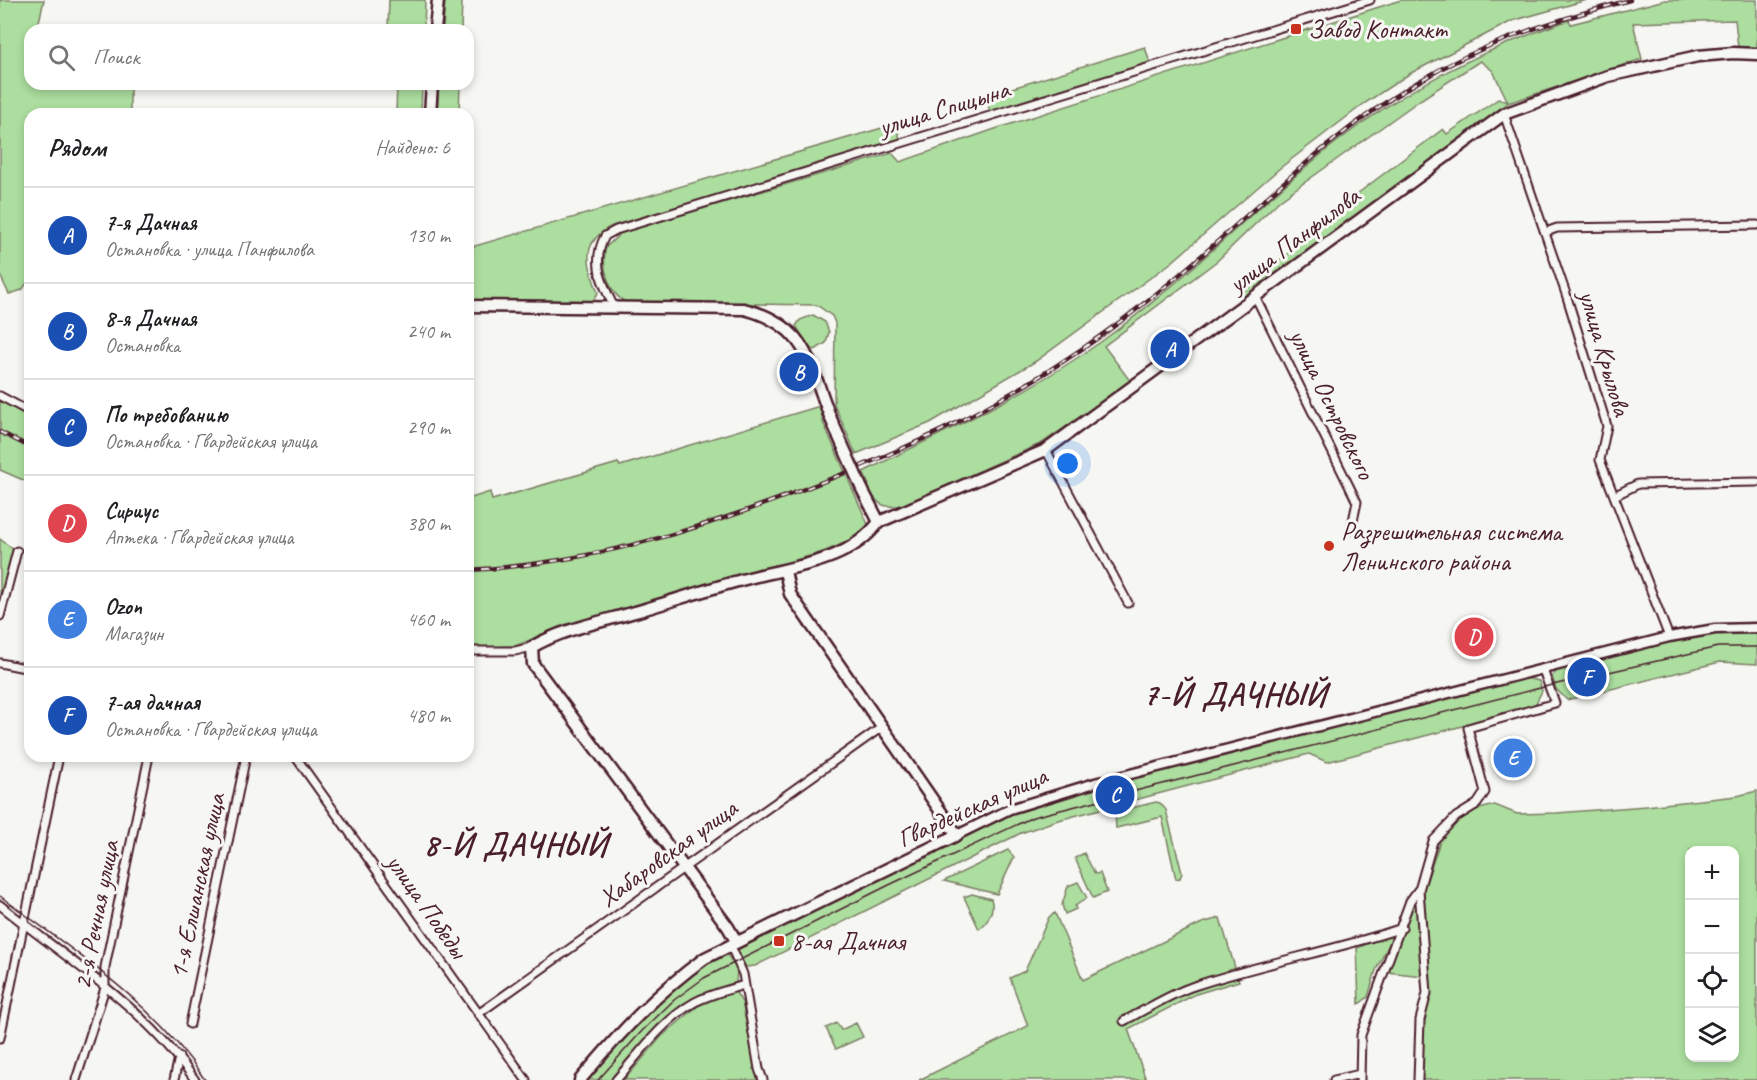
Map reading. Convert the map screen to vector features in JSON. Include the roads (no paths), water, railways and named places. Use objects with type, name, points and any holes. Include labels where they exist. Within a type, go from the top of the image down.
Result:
[{"type":"main road","points":[[436,24],[438,0]]},
{"type":"main road","name":"улица Панфилова","points":[[879,522],[1046,450],[1504,114],[1608,76],[1698,56],[1757,54]]},
{"type":"main road","points":[[430,108],[432,90]]},
{"type":"main road","points":[[474,306],[744,309],[775,320],[789,329],[799,341],[831,419],[879,522],[867,538],[858,544],[807,565],[759,575],[547,638],[532,647],[533,664],[728,927],[733,943]]},
{"type":"main road","points":[[785,571],[790,594],[957,835]]},
{"type":"main road","name":"Гвардейская улица","points":[[580,1080],[626,1026],[674,980],[733,943],[957,835]]},
{"type":"street","name":"улица Спицына","points":[[614,307],[598,273],[597,258],[605,236],[616,230],[1370,0]]},
{"type":"street","name":"улица Крылова","points":[[1504,114],[1546,232],[1607,426],[1600,460],[1669,637]]},
{"type":"street","points":[[1546,232],[1557,228],[1757,225]]},
{"type":"street","name":"улица Островского","points":[[1256,298],[1357,502],[1351,530]]},
{"type":"street","points":[[0,396],[24,409]]},
{"type":"street","points":[[1046,450],[1128,603]]},
{"type":"street","points":[[1614,496],[1638,484],[1757,483]]},
{"type":"street","points":[[0,616],[17,551]]},
{"type":"street","name":"Гвардейская улица","points":[[957,835],[1010,809],[1095,783],[1669,637],[1715,629],[1757,628]]},
{"type":"street","points":[[474,651],[515,651],[532,647]]},
{"type":"street","points":[[0,663],[24,668]]},
{"type":"street","points":[[1418,1080],[1420,1020],[1427,993],[1419,890],[1433,841],[1456,817],[1477,804],[1485,792],[1468,728],[1555,703],[1543,670]]},
{"type":"street","name":"Хабаровская улица","points":[[478,1014],[882,727]]},
{"type":"street","points":[[0,1038],[58,762]]},
{"type":"street","name":"2-я Речная улица","points":[[76,1080],[105,988],[105,967],[148,762]]},
{"type":"street","name":"1-я Елшанская улица","points":[[190,1024],[245,762]]},
{"type":"street","name":"улица Победы","points":[[299,762],[526,1080]]},
{"type":"street","points":[[1334,1080],[1360,1077],[1361,1035],[1410,901],[1419,890]]},
{"type":"street","points":[[0,905],[105,988],[168,1043],[195,1080]]},
{"type":"street","points":[[1124,1021],[1192,987],[1286,960],[1356,944],[1402,928]]},
{"type":"street","points":[[733,943],[743,974],[759,1069],[763,1080]]},
{"type":"street","points":[[616,1080],[645,1045],[696,1001],[744,984]]},
{"type":"street","points":[[174,1080],[179,1057]]},
{"type":"tram line","points":[[598,1080],[642,1031],[674,1000],[704,978],[887,886],[1033,817],[1548,686],[1718,647],[1757,647]]},
{"type":"tram line","points":[[0,896],[111,979],[137,1002],[185,1052],[205,1080]]},
{"type":"railway","points":[[861,466],[939,432],[977,412],[1087,345],[1189,267],[1314,156],[1381,105],[1418,82],[1494,44],[1630,0]]},
{"type":"railway","points":[[0,432],[24,444]]},
{"type":"railway","points":[[474,570],[566,559],[660,538],[753,508],[845,473]]},
{"type":"place","name":"Завод Контакт","points":[[1296,29]]},
{"type":"place","name":"7-я Дачная","points":[[1170,349]]},
{"type":"place","name":"8-я Дачная","points":[[799,372]]},
{"type":"place","name":"Разрешительная система Ленинского района","points":[[1329,546]]},
{"type":"place","name":"Сириус","points":[[1474,637]]},
{"type":"place","name":"7-ая дачная","points":[[1587,677]]},
{"type":"place","name":"Ozon","points":[[1513,758]]},
{"type":"place","name":"По требованию","points":[[1115,795]]},
{"type":"place","name":"8-ая Дачная","points":[[779,941]]},
{"type":"district","name":"7-Й ДАЧНЫЙ","points":[[1235,694]]},
{"type":"district","name":"8-Й ДАЧНЫЙ","points":[[516,844]]}]
